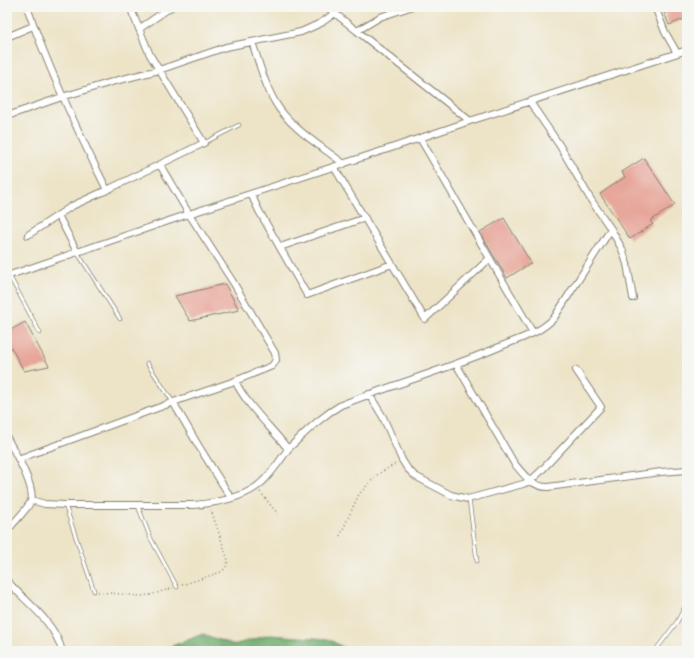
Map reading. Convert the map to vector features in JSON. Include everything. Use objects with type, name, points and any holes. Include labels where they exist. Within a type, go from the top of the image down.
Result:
[{"type":"street","points":[[27,7],[33,26],[62,97],[107,190]]},
{"type":"street","points":[[28,234],[72,206],[204,143],[150,55],[130,7]]},
{"type":"street","points":[[139,30],[171,7]]},
{"type":"street","points":[[327,7],[470,121]]},
{"type":"street","points":[[357,31],[380,17],[410,7]]},
{"type":"street","points":[[655,7],[665,32],[677,53]]},
{"type":"street","points":[[7,116],[62,97],[115,81],[159,70],[226,47],[301,32],[321,23],[335,13]]},
{"type":"street","points":[[7,36],[33,26]]},
{"type":"street","points":[[252,42],[275,103],[296,128],[344,164]]},
{"type":"street","points":[[8,276],[189,214],[687,50]]},
{"type":"street","points":[[530,102],[560,146],[591,200],[622,248],[627,264],[633,298]]},
{"type":"street","points":[[420,138],[532,333]]},
{"type":"street","points":[[18,459],[173,402],[235,381],[269,368],[275,363],[276,357],[233,282],[189,214],[160,165]]},
{"type":"street","points":[[334,167],[425,320],[489,259]]},
{"type":"street","points":[[251,194],[259,211],[307,295],[392,264]]},
{"type":"street","points":[[58,215],[76,252]]},
{"type":"street","points":[[280,247],[365,218]]},
{"type":"street","points":[[31,500],[45,504],[65,505],[194,505],[231,498],[257,487],[288,449],[327,413],[341,405],[486,353],[544,327],[554,318],[611,229]]},
{"type":"street","points":[[456,364],[509,456],[530,481],[537,485],[548,487],[687,470]]},
{"type":"street","points":[[369,394],[388,428],[402,460],[415,476],[451,495],[468,499],[530,481],[602,407],[576,370]]},
{"type":"street","points":[[235,381],[250,405],[276,433],[288,449]]},
{"type":"street","points":[[173,402],[231,498]]},
{"type":"street","points":[[7,438],[31,490],[31,500],[7,531]]},
{"type":"street","points":[[7,582],[46,620],[57,638],[62,651]]},
{"type":"lane","points":[[204,143],[239,125]]},
{"type":"lane","points":[[76,252],[120,319]]},
{"type":"lane","points":[[8,276],[40,333]]},
{"type":"lane","points":[[147,362],[173,402]]},
{"type":"lane","points":[[468,499],[477,561]]},
{"type":"lane","points":[[65,505],[94,591]]},
{"type":"lane","points":[[138,505],[150,537],[176,587]]},
{"type":"lane","points":[[655,651],[674,627],[687,603]]},
{"type":"path","points":[[340,536],[359,494],[378,474],[402,460]]},
{"type":"path","points":[[257,487],[278,514]]},
{"type":"path","points":[[94,591],[150,596],[221,572],[225,569],[228,565],[228,560],[209,503]]},
{"type":"green space","points":[[203,634],[233,645],[269,635],[328,639],[350,651],[159,651]]},
{"type":"building","points":[[662,7],[684,7],[687,18],[669,25]]},
{"type":"building","points":[[644,158],[675,205],[650,221],[653,224],[630,239],[600,194],[625,177],[622,172]]},
{"type":"building","points":[[504,218],[531,263],[507,278],[480,232]]},
{"type":"building","points":[[225,284],[239,310],[190,321],[175,296]]},
{"type":"building","points":[[25,322],[49,366],[24,371],[7,340],[7,332]]}]
